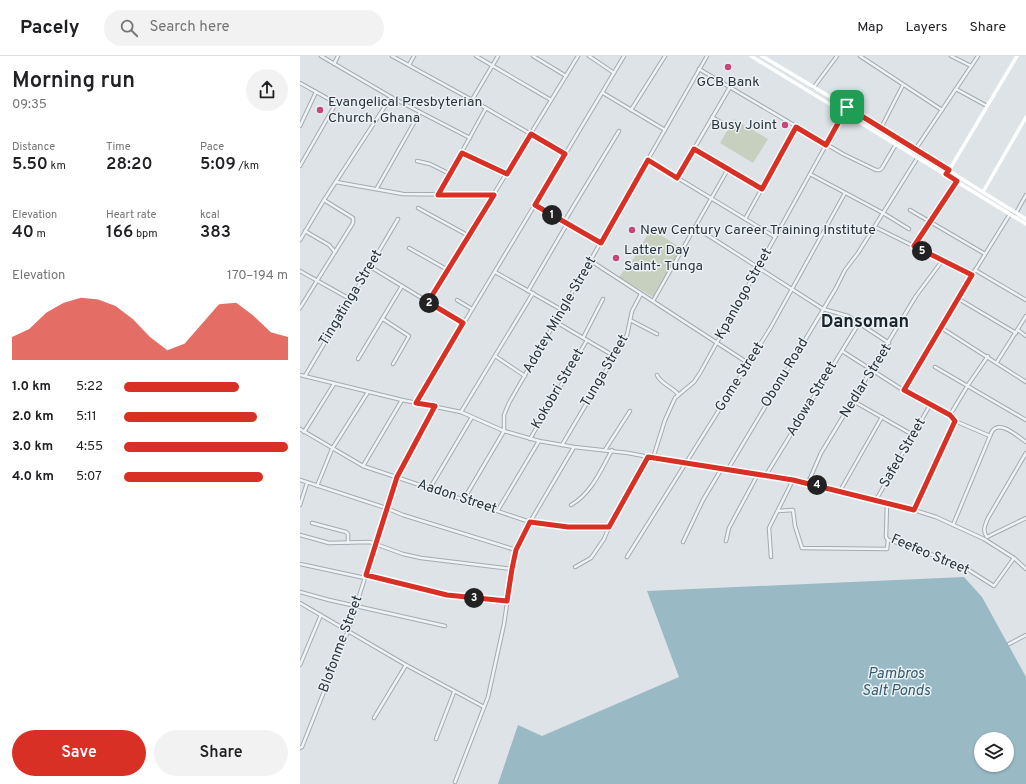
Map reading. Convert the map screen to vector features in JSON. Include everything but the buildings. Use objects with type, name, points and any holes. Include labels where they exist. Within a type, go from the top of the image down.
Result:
[{"type":"main road","points":[[751,56],[918,157],[983,192],[1026,219]]},
{"type":"main road","points":[[762,56],[915,150],[948,172],[957,181],[1026,224]]},
{"type":"main road","points":[[948,172],[1017,56]]},
{"type":"main road","points":[[983,192],[1026,118]]},
{"type":"street","points":[[321,56],[391,97],[470,138]]},
{"type":"street","points":[[334,64],[338,56]]},
{"type":"street","points":[[392,56],[565,154]]},
{"type":"street","points":[[409,65],[414,56]]},
{"type":"street","points":[[476,56],[551,100]]},
{"type":"street","points":[[472,100],[498,56]]},
{"type":"street","points":[[533,56],[566,76]]},
{"type":"street","points":[[428,302],[578,56]]},
{"type":"street","points":[[589,56],[614,73]]},
{"type":"street","points":[[416,403],[624,56]]},
{"type":"street","points":[[631,110],[665,56]]},
{"type":"street","name":"Adotey Mingle Street","points":[[504,431],[504,415],[506,410],[699,69],[708,56]]},
{"type":"street","points":[[814,87],[837,56]]},
{"type":"street","points":[[860,56],[942,110]]},
{"type":"street","points":[[951,56],[971,66]]},
{"type":"street","points":[[915,150],[978,56]]},
{"type":"street","points":[[699,69],[826,145],[878,171],[882,168],[896,143]]},
{"type":"street","points":[[300,83],[334,102],[335,105],[300,164]]},
{"type":"street","points":[[880,128],[903,85]]},
{"type":"street","points":[[677,178],[730,87]]},
{"type":"street","points":[[956,89],[987,106]]},
{"type":"street","points":[[300,126],[316,92]]},
{"type":"street","points":[[603,93],[665,130]]},
{"type":"street","points":[[300,240],[324,200],[391,97]]},
{"type":"street","name":"Kpanlogo Street","points":[[653,458],[667,415],[678,394],[694,382],[717,343],[847,107]]},
{"type":"street","points":[[438,195],[486,108]]},
{"type":"street","points":[[377,188],[420,112]]},
{"type":"street","points":[[712,117],[727,126]]},
{"type":"street","points":[[745,219],[796,127]]},
{"type":"street","points":[[564,222],[619,131]]},
{"type":"street","points":[[694,149],[762,189]]},
{"type":"street","points":[[462,153],[507,174]]},
{"type":"street","name":"Obonu Road","points":[[728,469],[822,309],[836,288],[845,270],[875,227],[918,157]]},
{"type":"street","points":[[648,160],[775,237]]},
{"type":"street","points":[[417,162],[430,164],[450,174]]},
{"type":"street","points":[[653,301],[728,169]]},
{"type":"street","points":[[810,174],[883,213],[909,229]]},
{"type":"street","points":[[914,246],[957,181]]},
{"type":"street","points":[[336,182],[377,188],[403,194],[494,195]]},
{"type":"street","name":"Gome Street","points":[[627,557],[686,464],[792,290],[845,193]]},
{"type":"street","points":[[1016,213],[1026,195]]},
{"type":"street","points":[[300,308],[353,220],[324,200]]},
{"type":"street","points":[[535,205],[601,243]]},
{"type":"street","points":[[418,208],[469,236]]},
{"type":"street","points":[[910,210],[985,254]]},
{"type":"street","points":[[904,390],[957,298],[1010,214]]},
{"type":"street","name":"Tingatinga Street","points":[[305,376],[398,219]]},
{"type":"street","points":[[528,291],[567,224]]},
{"type":"street","points":[[695,227],[822,309],[840,313],[859,323],[889,343]]},
{"type":"street","points":[[875,227],[972,275]]},
{"type":"street","points":[[306,231],[329,245],[335,252]]},
{"type":"street","points":[[409,248],[448,270]]},
{"type":"street","name":"Nedlar Street","points":[[808,483],[821,453],[889,343],[916,296],[942,261]]},
{"type":"street","points":[[591,262],[748,363]]},
{"type":"street","points":[[369,266],[463,323]]},
{"type":"street","points":[[975,270],[1026,300]]},
{"type":"street","points":[[300,271],[350,299]]},
{"type":"street","points":[[495,272],[562,310]]},
{"type":"street","points":[[358,359],[402,286]]},
{"type":"street","points":[[461,412],[533,294]]},
{"type":"street","name":"Tunga Street","points":[[562,445],[628,333],[633,308],[641,294]]},
{"type":"street","points":[[957,298],[1026,336]]},
{"type":"street","points":[[582,338],[603,299]]},
{"type":"street","points":[[457,300],[472,309]]},
{"type":"street","points":[[997,362],[1026,316]]},
{"type":"street","points":[[383,319],[409,336],[393,364]]},
{"type":"street","points":[[630,320],[657,334]]},
{"type":"street","points":[[556,322],[614,356]]},
{"type":"street","name":"Adowa Street","points":[[766,475],[859,323]]},
{"type":"street","points":[[940,327],[988,356],[1026,382]]},
{"type":"street","name":"Kokobri Street","points":[[530,439],[587,340]]},
{"type":"street","points":[[842,351],[904,390],[950,415],[955,421],[990,436]]},
{"type":"street","points":[[495,356],[525,376]]},
{"type":"street","points":[[950,415],[988,356]]},
{"type":"street","points":[[935,367],[1026,420]]},
{"type":"street","points":[[300,375],[402,400],[461,412],[504,431],[539,441],[574,447],[612,450],[686,464],[766,475],[808,483],[914,510],[986,538],[1026,568]]},
{"type":"street","points":[[657,375],[659,379],[672,387],[678,394]]},
{"type":"street","points":[[304,432],[334,384]]},
{"type":"street","points":[[317,486],[332,449],[368,392]]},
{"type":"street","points":[[363,466],[402,400]]},
{"type":"street","points":[[853,401],[913,435]]},
{"type":"street","name":"Safed Street","points":[[876,500],[930,405]]},
{"type":"street","name":"Blofonme Street","points":[[300,748],[302,747],[348,631],[397,477],[435,406]]},
{"type":"street","points":[[605,450],[630,410]]},
{"type":"street","points":[[430,488],[472,416]]},
{"type":"street","points":[[840,492],[882,417]]},
{"type":"street","points":[[914,510],[955,421]]},
{"type":"street","points":[[953,525],[990,436],[995,428],[1001,427],[1026,442]]},
{"type":"street","name":"Aadon Street","points":[[300,430],[363,466],[498,510],[530,522],[568,527],[609,527]]},
{"type":"street","points":[[464,499],[504,431]]},
{"type":"street","points":[[498,510],[539,441]]},
{"type":"street","points":[[455,782],[488,697],[516,550],[530,522],[574,447]]},
{"type":"street","points":[[571,505],[584,496],[596,479],[612,450]]},
{"type":"street","points":[[986,538],[984,528],[988,518],[1026,453]]},
{"type":"street","points":[[575,567],[591,558],[604,540],[609,527],[648,457]]},
{"type":"street","points":[[683,542],[703,500],[722,468]]},
{"type":"street","points":[[726,541],[729,528],[758,474]]},
{"type":"street","points":[[300,480],[403,515],[516,550]]},
{"type":"street","points":[[771,557],[769,528],[793,480]]},
{"type":"street","points":[[300,505],[307,483]]},
{"type":"street","name":"Feefeo Street","points":[[887,503],[886,537],[888,540],[910,546],[964,567],[994,586],[1014,558]]},
{"type":"street","points":[[778,511],[793,510],[795,526],[802,548],[888,549],[888,540]]},
{"type":"street","points":[[986,538],[1026,518]]},
{"type":"street","points":[[312,523],[346,532],[348,534],[348,543]]},
{"type":"street","points":[[300,535],[321,542],[363,542],[375,544],[403,554],[421,558],[512,569]]},
{"type":"street","points":[[300,564],[447,595],[507,601]]},
{"type":"street","points":[[300,592],[356,607],[445,626]]},
{"type":"street","points":[[300,603],[406,665],[484,707]]},
{"type":"street","points":[[300,665],[321,615]]},
{"type":"street","points":[[1009,644],[1026,635]]},
{"type":"street","points":[[374,718],[406,665]]},
{"type":"street","points":[[436,739],[454,692]]},
{"type":"green space","points":[[734,119],[768,139],[753,163],[720,143]]},
{"type":"green space","points":[[651,229],[681,248],[653,297],[619,277],[634,258]]},
{"type":"water","name":"Pambros Salt Ponds","points":[[964,577],[982,597],[1026,677],[1026,784],[498,784],[518,725],[542,736],[679,677],[647,591]]},
{"type":"place","name":"GCB Bank","points":[[728,67]]},
{"type":"place","name":"Evangelical Presbyterian Church, Ghana","points":[[320,110]]},
{"type":"place","name":"Busy Joint","points":[[785,125]]},
{"type":"place","name":"New Century Career Training Institute","points":[[632,230]]},
{"type":"place","name":"Latter Day Saint- Tunga","points":[[616,258]]},
{"type":"district","name":"Dansoman","points":[[865,322]]},
{"type":"route","points":[[847,107],[949,170],[946,174],[957,181],[914,246],[972,275],[904,390],[950,415],[955,421],[914,510],[793,480],[648,457],[609,527],[568,527],[530,522],[518,549],[516,550],[507,601],[447,595],[366,575],[397,477],[435,406],[416,403],[463,323],[428,302],[494,195],[438,195],[462,153],[507,174],[531,134],[565,154],[535,205],[601,243],[648,160],[677,178],[694,149],[762,189],[796,127],[826,145],[847,107]]}]
